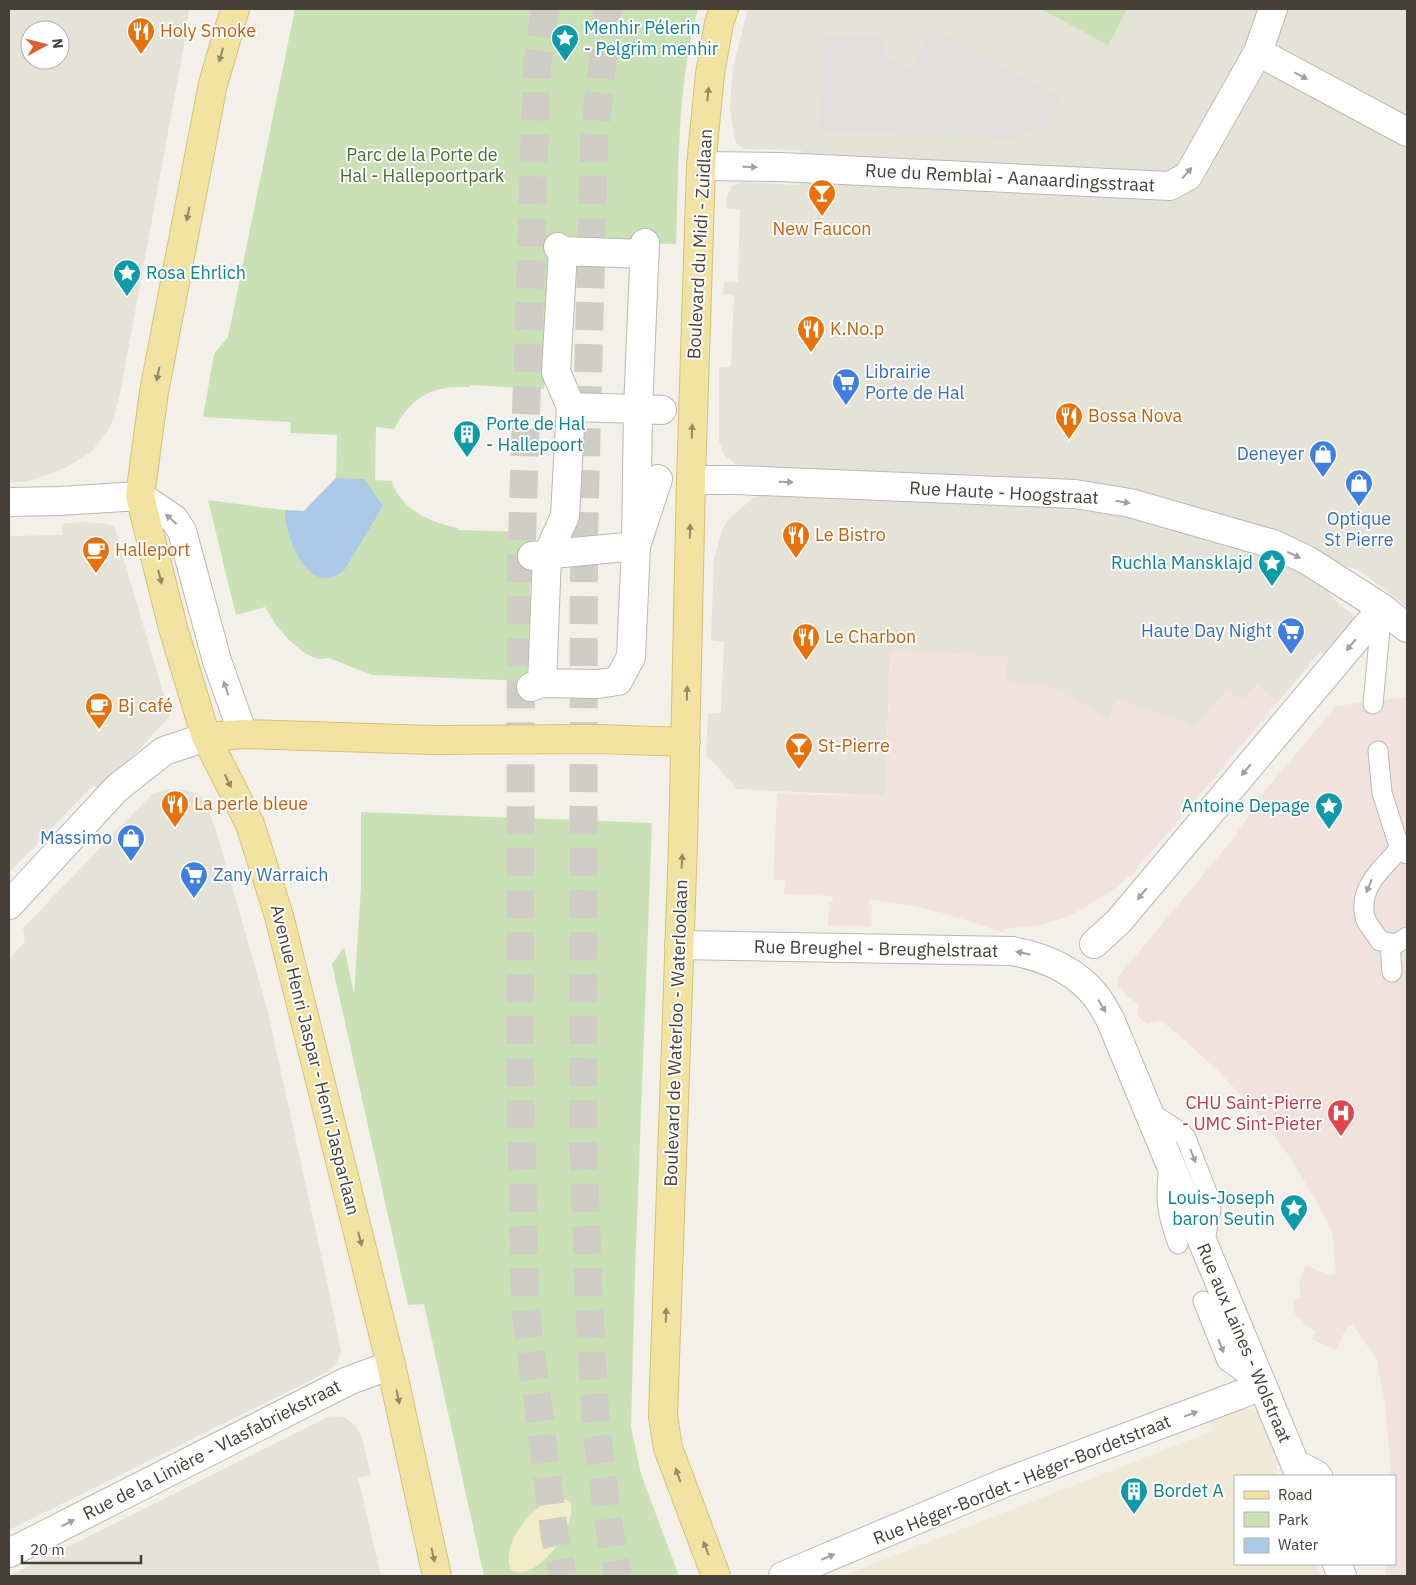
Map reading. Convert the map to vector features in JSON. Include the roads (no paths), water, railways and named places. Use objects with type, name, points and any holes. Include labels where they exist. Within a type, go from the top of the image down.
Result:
[{"type":"main road","points":[[140,496],[153,399],[213,84],[235,9]]},
{"type":"main road","name":"Boulevard du Midi - Zuidlaan","points":[[691,480],[701,166],[710,74],[719,23],[724,9]]},
{"type":"main road","name":"Boulevard de Waterloo - Waterloolaan","points":[[691,480],[686,742],[663,1416],[668,1448],[716,1576]]},
{"type":"main road","name":"Avenue Henri Jaspar - Henri Jasparlaan","points":[[140,496],[176,636],[206,737],[250,824],[280,916],[391,1366],[437,1576]]},
{"type":"main road","points":[[206,737],[242,734],[432,740],[598,739],[686,742]]},
{"type":"street","name":"Rue du Remblai - Aanaardingsstraat","points":[[701,166],[780,167],[1170,186],[1188,176],[1258,52],[1273,9]]},
{"type":"street","points":[[1258,52],[1407,132]]},
{"type":"street","points":[[645,248],[650,409],[636,546],[631,657],[618,681],[598,684],[536,685],[539,556],[566,516],[571,407],[556,372],[561,249],[645,248]]},
{"type":"street","points":[[571,407],[650,409]]},
{"type":"street","points":[[636,546],[658,478]]},
{"type":"street","name":"Rue Haute - Hoogstraat","points":[[691,480],[737,480],[1075,494],[1130,503],[1273,544],[1307,560],[1382,608],[1407,628]]},
{"type":"street","points":[[9,502],[140,496],[174,519],[182,531],[217,661],[242,734]]},
{"type":"street","points":[[539,556],[636,546]]},
{"type":"street","points":[[1082,957],[1119,921],[1382,608]]},
{"type":"street","points":[[9,905],[116,789],[164,751],[206,737]]},
{"type":"street","name":"Rue Breughel - Breughelstraat","points":[[679,945],[1012,952],[1043,959],[1082,957]]},
{"type":"street","name":"Rue aux Laines - Wolstraat","points":[[1082,957],[1096,996],[1110,1019],[1170,1162],[1191,1244],[1263,1386],[1296,1466]]},
{"type":"street","name":"Rue de la Linière - Vlasfabriekstraat","points":[[9,1553],[348,1381],[391,1366]]},
{"type":"street","name":"Rue Héger-Bordet - Héger-Bordetstraat","points":[[783,1576],[1004,1483],[1263,1386]]},
{"type":"lane","points":[[1373,704],[1382,608]]},
{"type":"lane","points":[[1378,751],[1382,793],[1404,852],[1373,877],[1364,900],[1366,919],[1380,941],[1398,940],[1392,972]]},
{"type":"lane","points":[[1148,1111],[1181,1132],[1186,1138],[1210,1200],[1211,1209],[1191,1244]]},
{"type":"lane","points":[[1203,1301],[1227,1360],[1263,1386]]},
{"type":"lane","points":[[1296,1466],[1319,1471],[1322,1475]]},
{"type":"water","points":[[336,478],[364,479],[383,506],[345,569],[333,577],[321,578],[311,572],[295,550],[289,536],[285,510],[304,511]]},
{"type":"tunnel","points":[[545,9],[537,65],[521,571],[520,1065],[525,1305],[555,1538],[563,1576]]},
{"type":"tunnel","points":[[608,9],[594,141],[584,535],[583,1136],[589,1305],[596,1426],[608,1520],[618,1576]]},
{"type":"place","name":"Holy Smoke","points":[[141,55]]},
{"type":"place","name":"Menhir Pélerin - Pelgrim menhir","points":[[565,62]]},
{"type":"place","name":"New Faucon","points":[[822,217]]},
{"type":"place","name":"Rosa Ehrlich","points":[[127,297]]},
{"type":"place","name":"K.No.p","points":[[811,353]]},
{"type":"place","name":"Librairie Porte de Hal","points":[[846,406]]},
{"type":"place","name":"Bossa Nova","points":[[1069,440]]},
{"type":"place","name":"Porte de Hal - Hallepoort","points":[[467,458]]},
{"type":"place","name":"Deneyer","points":[[1323,478]]},
{"type":"place","name":"Optique St Pierre","points":[[1359,507]]},
{"type":"place","name":"Le Bistro","points":[[796,559]]},
{"type":"place","name":"Halleport","points":[[96,574]]},
{"type":"place","name":"Ruchla Mansklajd","points":[[1272,587]]},
{"type":"place","name":"Haute Day Night","points":[[1291,655]]},
{"type":"place","name":"Le Charbon","points":[[806,661]]},
{"type":"place","name":"Bj café","points":[[99,730]]},
{"type":"place","name":"St-Pierre","points":[[799,770]]},
{"type":"place","name":"La perle bleue","points":[[175,828]]},
{"type":"place","name":"Antoine Depage","points":[[1329,830]]},
{"type":"place","name":"Massimo","points":[[131,862]]},
{"type":"place","name":"Zany Warraich","points":[[194,899]]},
{"type":"place","name":"CHU Saint-Pierre - UMC Sint-Pieter","points":[[1341,1137]]},
{"type":"place","name":"Louis-Joseph baron Seutin","points":[[1294,1232]]},
{"type":"place","name":"Bordet A","points":[[1134,1515]]},
{"type":"park label","name":"Parc de la Porte de Hal - Hallepoortpark","points":[[422,165]]}]
